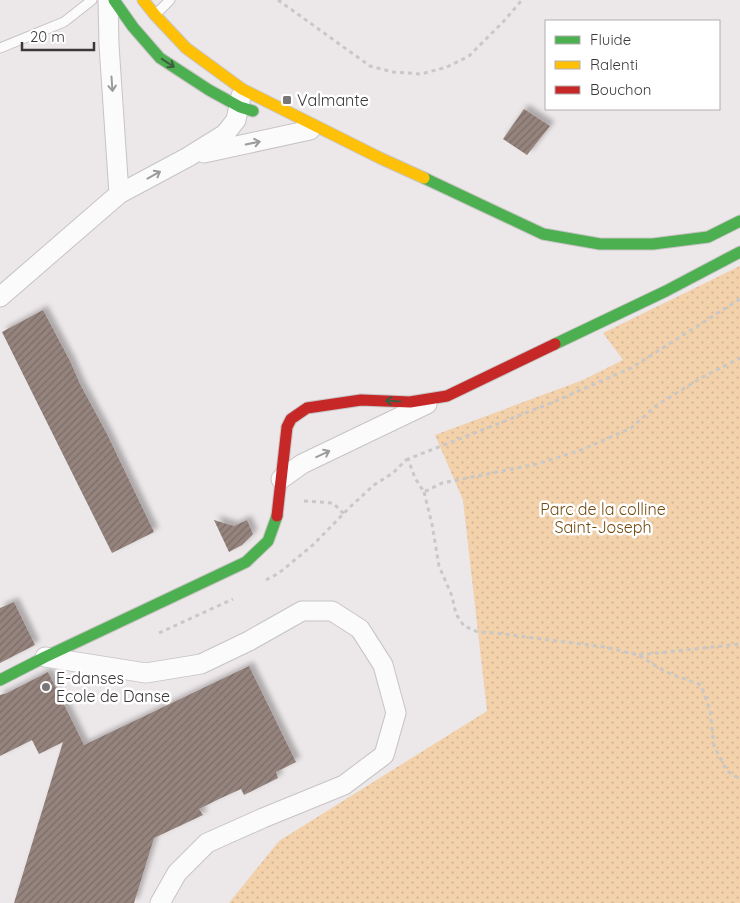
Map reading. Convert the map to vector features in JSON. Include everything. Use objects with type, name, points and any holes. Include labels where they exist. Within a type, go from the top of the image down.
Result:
[{"type":"street","points":[[108,0],[119,194]]},
{"type":"street","points":[[114,0],[133,27],[160,58],[210,90],[241,98],[339,138],[544,234],[600,244],[653,244],[708,237],[740,222]]},
{"type":"street","points":[[143,0],[174,36],[241,98],[271,117],[339,138]]},
{"type":"street","points":[[109,44],[133,27],[174,36]]},
{"type":"street","points":[[0,297],[119,194],[188,157],[225,134],[236,120],[241,98]]},
{"type":"street","points":[[188,157],[310,130]]},
{"type":"street","points":[[0,680],[246,562],[268,541],[277,518],[287,427],[291,419],[307,408],[361,400],[410,402],[446,396],[666,291],[740,252]]},
{"type":"street","points":[[281,479],[302,464],[441,397]]},
{"type":"street","points":[[45,657],[146,673],[201,664],[302,611],[332,611],[360,629],[383,665],[396,713],[384,755],[344,785],[207,843],[177,873],[160,903]]},
{"type":"lane","points":[[0,48],[64,22],[92,0]]},
{"type":"lane","points":[[155,15],[170,0]]},
{"type":"path","points":[[278,0],[370,66],[393,72],[421,74],[447,67],[468,56],[503,22],[522,0]]},
{"type":"path","points":[[740,299],[631,368],[551,403],[408,459],[415,478],[424,492],[439,566],[452,596],[456,614],[464,626],[478,632],[604,646],[638,655],[666,672],[701,685],[710,710],[714,746],[727,771],[740,778]]},
{"type":"path","points":[[424,492],[442,483],[537,464],[581,450],[631,428],[657,405],[701,378],[740,358]]},
{"type":"path","points":[[295,500],[333,503],[344,514]]},
{"type":"path","points":[[638,655],[740,644]]},
{"type":"green space","name":"Parc de la colline Saint-Joseph","points":[[740,266],[740,903],[229,903],[279,841],[487,711],[463,500],[435,435],[583,380],[623,360],[603,333]]},
{"type":"building","points":[[524,109],[550,126],[527,155],[503,139]]},
{"type":"building","points":[[43,310],[107,434],[154,532],[112,553],[2,332]]},
{"type":"building","points":[[214,520],[234,526],[247,520],[253,534],[242,545],[229,552]]},
{"type":"building","points":[[14,602],[35,645],[0,663],[0,608]]},
{"type":"building","points":[[249,666],[296,762],[276,772],[278,778],[244,795],[241,789],[219,799],[199,809],[203,815],[154,838],[134,903],[14,903],[63,742],[39,754],[32,740],[0,756],[0,695],[48,672],[84,745]]},
{"type":"traffic: fast","points":[[114,0],[133,27],[160,58],[209,90],[240,107],[253,111]]},
{"type":"traffic: fast","points":[[424,178],[543,234],[600,244],[653,244],[708,237],[740,221]]},
{"type":"traffic: fast","points":[[555,344],[666,291],[740,252]]},
{"type":"traffic: fast","points":[[0,680],[246,562],[268,541],[277,516]]},
{"type":"traffic: slow","points":[[143,0],[186,48],[242,89],[424,178]]},
{"type":"traffic: jam","points":[[277,516],[287,427],[291,419],[307,408],[361,400],[410,402],[447,396],[555,344]]},
{"type":"place","name":"Valmante","points":[[287,100]]},
{"type":"place","name":"E-danses Ecole de Danse","points":[[46,687]]}]
